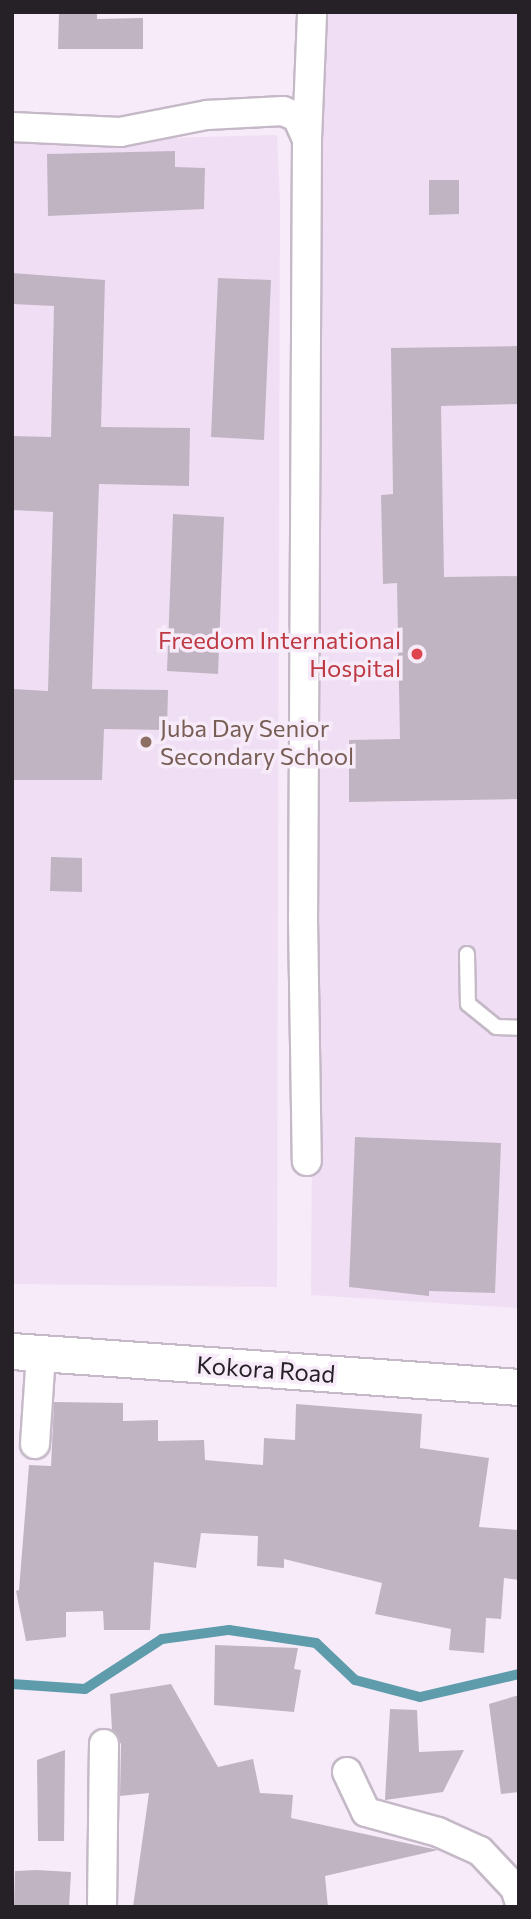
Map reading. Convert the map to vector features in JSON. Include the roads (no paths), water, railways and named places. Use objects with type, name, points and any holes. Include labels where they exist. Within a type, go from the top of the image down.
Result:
[{"type":"street","points":[[307,1161],[303,919],[307,139],[312,12]]},
{"type":"street","points":[[12,127],[120,132],[207,115],[283,111],[296,117],[307,139]]},
{"type":"street","points":[[27,1352],[35,1444]]},
{"type":"street","name":"Kokora Road","points":[[27,1352],[519,1387]]},
{"type":"street","points":[[102,1907],[103,1744]]},
{"type":"street","points":[[347,1772],[366,1812],[438,1832],[480,1851],[515,1888],[519,1899]]},
{"type":"lane","points":[[467,954],[468,1004],[496,1027],[519,1028]]},
{"type":"waterway","points":[[12,1684],[85,1689],[162,1639],[229,1630],[316,1643],[355,1680],[420,1697],[519,1674]]},
{"type":"place","name":"Freedom International Hospital","points":[[417,654]]},
{"type":"place","name":"Juba Day Senior Secondary School","points":[[146,742]]}]
